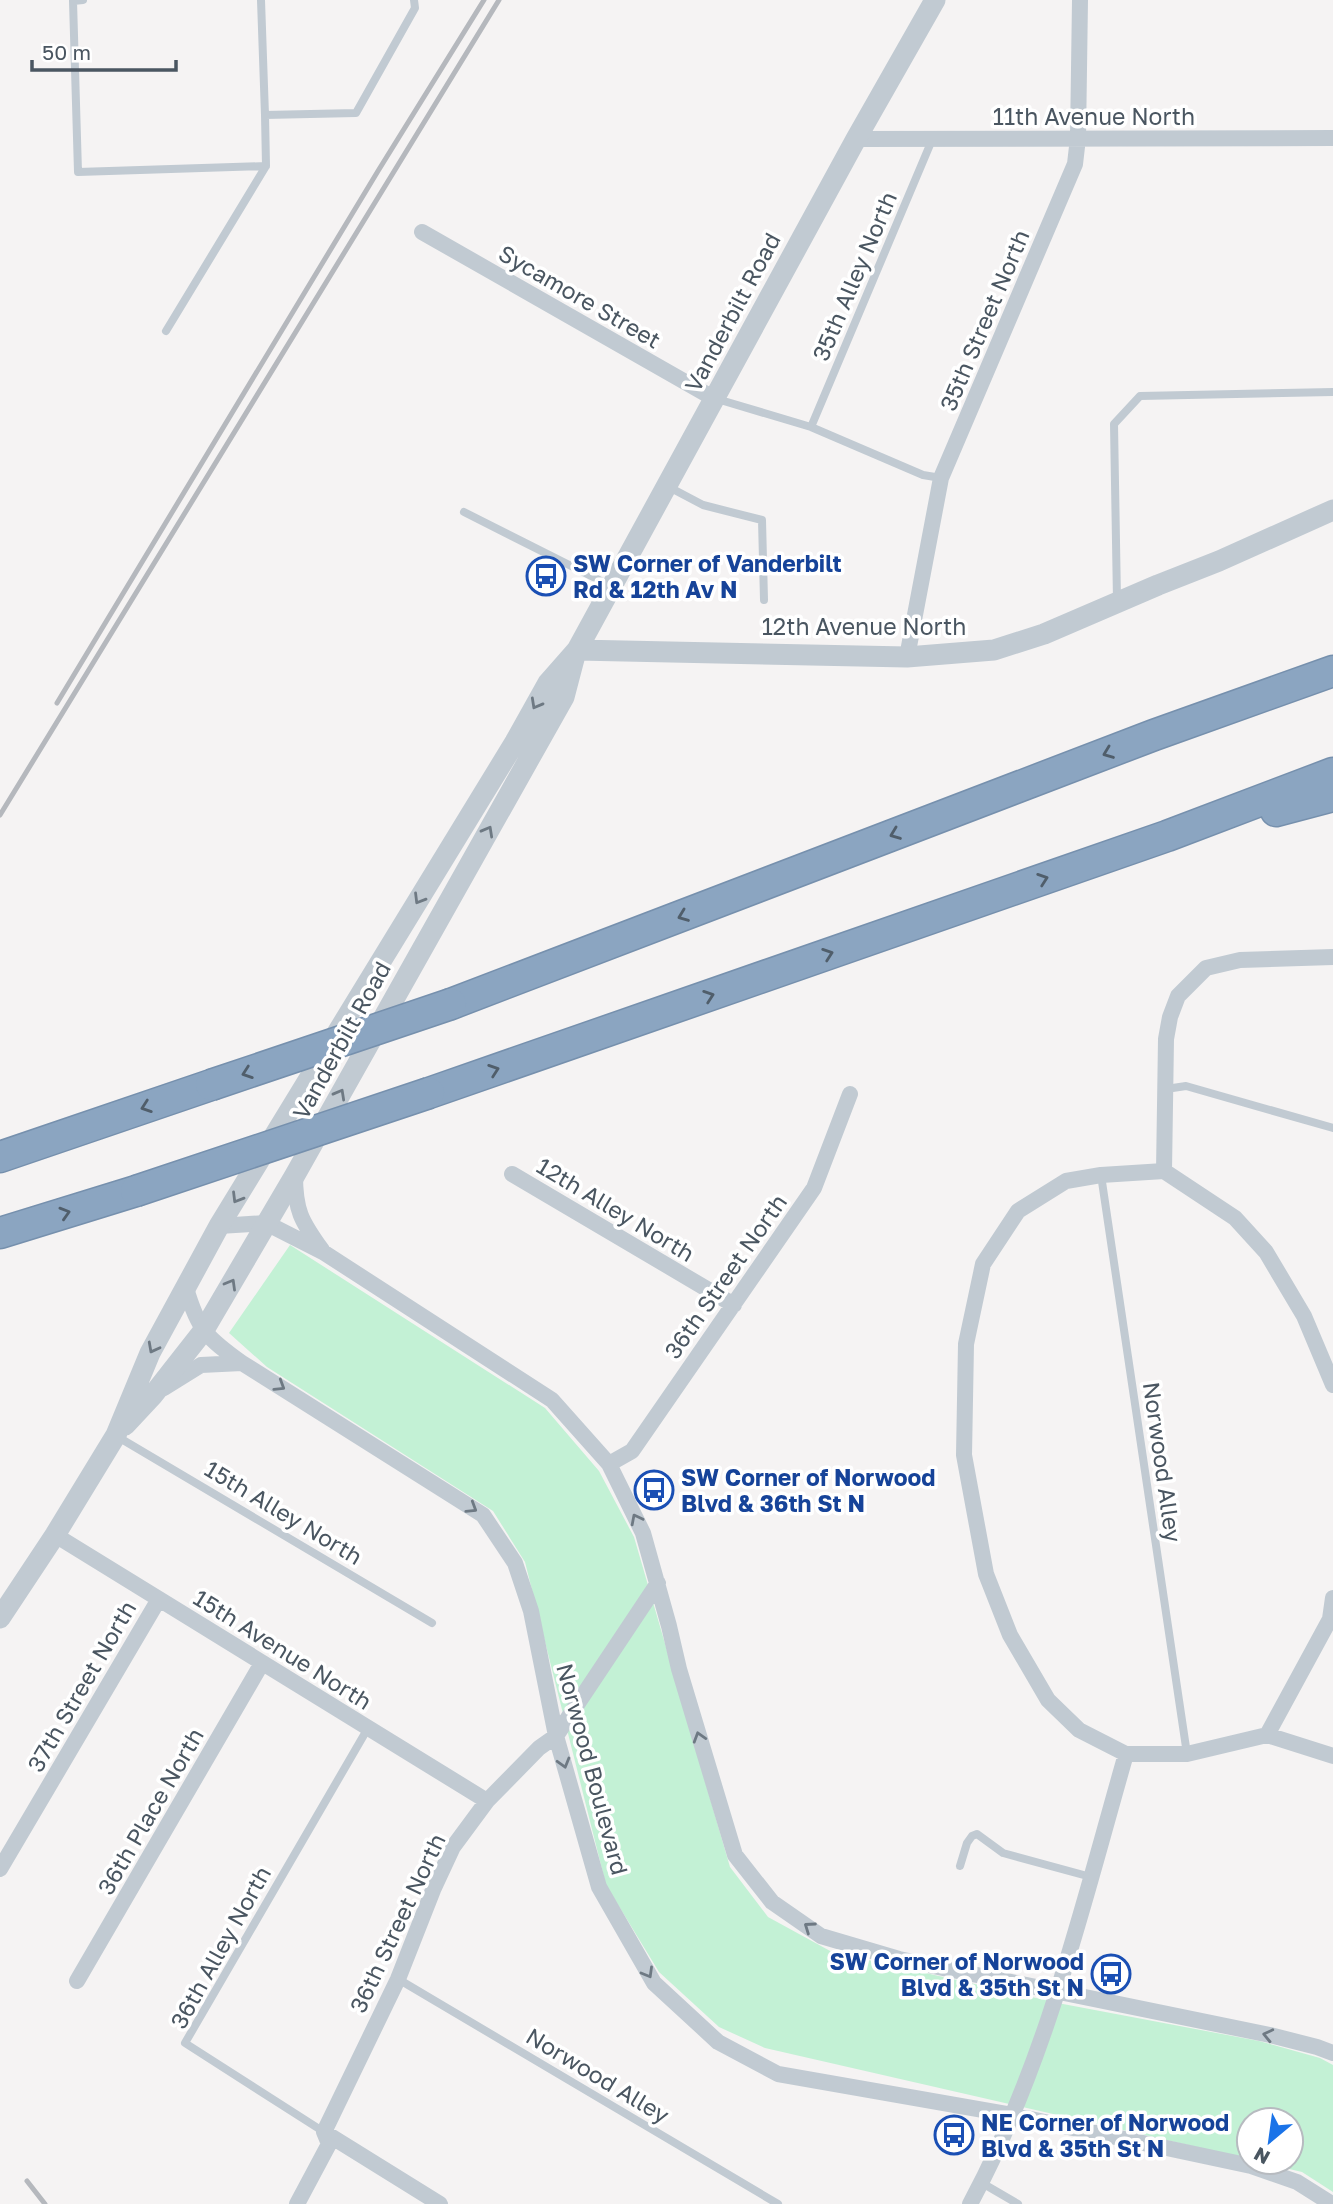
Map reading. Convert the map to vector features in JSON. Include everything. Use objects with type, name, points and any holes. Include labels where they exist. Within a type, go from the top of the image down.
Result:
[{"type":"highway","points":[[1154,735],[1333,656]]},
{"type":"highway","points":[[0,1157],[451,1004],[1154,735],[1333,671]]},
{"type":"highway","points":[[0,1233],[136,1191],[429,1093],[1167,835],[1333,773]]},
{"type":"highway","points":[[1167,835],[1333,796]]},
{"type":"street","name":"Vanderbilt Road","points":[[0,1618],[116,1435],[150,1353],[219,1226],[508,754],[548,683],[577,650],[856,139],[935,0]]},
{"type":"street","name":"35th Street North","points":[[907,657],[941,478],[1075,164],[1078,138],[1080,0]]},
{"type":"street","name":"11th Avenue North","points":[[856,139],[1333,138]]},
{"type":"street","name":"Sycamore Street","points":[[422,232],[715,399]]},
{"type":"street","name":"12th Avenue North","points":[[577,650],[907,657],[995,650],[1044,634],[1333,510]]},
{"type":"street","name":"Vanderbilt Road","points":[[116,1435],[153,1395],[204,1330],[295,1175],[564,697],[577,650]]},
{"type":"street","points":[[1164,1171],[1166,1039],[1178,996],[1206,968],[1240,960],[1333,957]]},
{"type":"street","name":"36th Street North","points":[[609,1464],[632,1451],[814,1188],[850,1094]]},
{"type":"street","points":[[1333,1385],[1304,1316],[1266,1252],[1234,1218],[1164,1171],[1101,1175],[1066,1181],[1018,1211],[983,1264],[966,1345],[964,1455],[986,1574],[1010,1635],[1048,1700],[1079,1730],[1126,1754],[1187,1754],[1267,1735],[1333,1756]]},
{"type":"street","name":"12th Alley North","points":[[512,1174],[734,1305]]},
{"type":"street","points":[[295,1175],[297,1209],[323,1252]]},
{"type":"street","points":[[219,1226],[266,1223],[323,1252],[552,1401],[609,1464],[643,1533],[679,1669],[735,1855],[772,1902],[821,1936],[899,1959],[1270,2035],[1333,2053]]},
{"type":"street","name":"Norwood Boulevard","points":[[186,1288],[194,1315],[215,1344],[483,1515],[515,1563],[531,1611],[556,1736],[599,1888],[654,1983],[718,2042],[778,2074],[1012,2115],[1251,2166],[1297,2182],[1332,2204]]},
{"type":"street","points":[[153,1395],[201,1365],[242,1363]]},
{"type":"street","name":"15th Avenue North","points":[[55,1535],[486,1801]]},
{"type":"street","name":"36th Street North","points":[[296,2204],[329,2144],[324,2132],[398,1979],[453,1847],[486,1801],[539,1748],[556,1736],[658,1583]]},
{"type":"street","points":[[1267,1735],[1330,1619],[1333,1598]]},
{"type":"street","name":"37th Street North","points":[[0,1868],[159,1599]]},
{"type":"street","name":"36th Place North","points":[[77,1981],[262,1663]]},
{"type":"street","points":[[970,2204],[982,2183],[1035,2061],[1058,1992],[1126,1754]]},
{"type":"street","points":[[324,2132],[440,2204]]},
{"type":"lane","points":[[83,0],[73,1],[78,172],[266,166]]},
{"type":"lane","points":[[166,331],[266,166],[261,0]]},
{"type":"lane","points":[[265,115],[356,113],[415,8],[414,0]]},
{"type":"lane","name":"35th Alley North","points":[[811,427],[932,140]]},
{"type":"lane","points":[[1118,603],[1114,424],[1140,396],[1333,392]]},
{"type":"lane","points":[[715,399],[811,427],[923,475],[941,478]]},
{"type":"lane","points":[[667,486],[703,505],[762,520],[764,600]]},
{"type":"lane","points":[[464,512],[612,586]]},
{"type":"lane","points":[[1166,1089],[1186,1086],[1333,1128]]},
{"type":"lane","name":"Norwood Alley","points":[[1101,1175],[1187,1754]]},
{"type":"lane","name":"15th Alley North","points":[[116,1435],[432,1623]]},
{"type":"lane","name":"36th Alley North","points":[[324,2132],[185,2043],[368,1728]]},
{"type":"lane","points":[[960,1866],[967,1843],[977,1834],[1003,1853],[1091,1877]]},
{"type":"lane","name":"Norwood Alley","points":[[398,1979],[778,2204]]},
{"type":"lane","points":[[982,2183],[1018,2204]]},
{"type":"green space","points":[[290,1245],[545,1408],[599,1471],[634,1537],[730,1867],[768,1917],[832,1952],[1063,2004],[1259,2041],[1320,2058],[1333,2065],[1333,2192],[1305,2174],[1305,2106],[1235,2106],[1235,2156],[765,2048],[719,2027],[659,1972],[606,1885],[525,1562],[493,1511],[267,1367],[229,1333]]},
{"type":"railway","points":[[57,703],[484,0]]},
{"type":"railway","points":[[0,815],[499,0]]},
{"type":"railway","points":[[27,2181],[45,2204]]},
{"type":"place","name":"SW Corner of Vanderbilt Rd & 12th Av N","points":[[546,576]]},
{"type":"place","name":"SW Corner of Norwood Blvd & 36th St N","points":[[654,1490]]},
{"type":"place","name":"SW Corner of Norwood Blvd & 35th St N","points":[[1111,1974]]},
{"type":"place","name":"NE Corner of Norwood Blvd & 35th St N","points":[[954,2135]]}]
